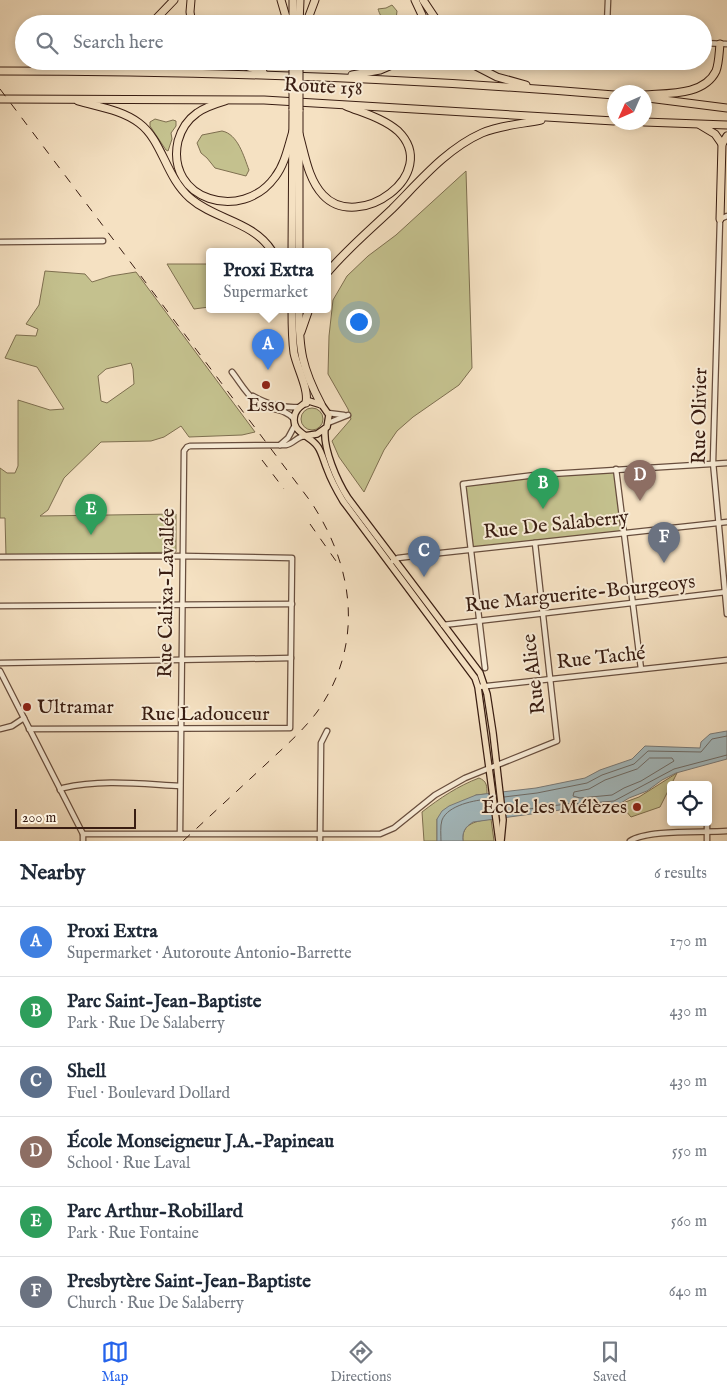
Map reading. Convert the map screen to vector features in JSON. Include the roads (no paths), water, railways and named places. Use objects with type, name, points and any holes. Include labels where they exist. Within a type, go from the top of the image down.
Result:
[{"type":"highway","points":[[160,15],[174,0]]},
{"type":"highway","points":[[190,15],[191,0]]},
{"type":"highway","points":[[281,0],[285,15]]},
{"type":"highway","points":[[293,0],[293,15]]},
{"type":"highway","points":[[299,15],[300,0]]},
{"type":"highway","points":[[309,15],[315,0]]},
{"type":"highway","points":[[415,0],[422,15]]},
{"type":"highway","points":[[423,0],[433,15]]},
{"type":"highway","points":[[652,95],[686,91],[705,84],[716,69],[724,44]]},
{"type":"highway","points":[[258,70],[270,74]]},
{"type":"highway","points":[[296,70],[299,248]]},
{"type":"highway","points":[[339,77],[380,70]]},
{"type":"highway","points":[[485,70],[501,78],[538,89]]},
{"type":"highway","name":"Route 158","points":[[0,71],[270,74],[607,94]]},
{"type":"highway","points":[[652,97],[727,108]]},
{"type":"highway","name":"Route 158","points":[[0,99],[229,99],[607,121]]},
{"type":"highway","points":[[71,99],[115,111],[139,123],[153,138],[173,178],[188,196],[206,208],[252,231],[262,238],[270,248]]},
{"type":"highway","points":[[229,99],[207,107],[194,115],[182,129],[178,140],[177,156],[181,172],[188,184],[202,196],[219,202],[232,202],[245,200],[260,192],[273,180],[280,170],[296,133]]},
{"type":"highway","points":[[296,133],[313,181],[323,195],[332,202],[356,207],[374,202],[390,193],[400,184],[408,170],[410,156],[405,141],[398,131],[384,122],[341,104]]},
{"type":"highway","points":[[331,269],[433,169],[459,147],[476,136],[496,128],[552,118]]},
{"type":"highway","points":[[652,122],[727,125]]},
{"type":"highway","points":[[700,125],[715,134],[722,144],[725,218]]},
{"type":"highway","points":[[292,248],[296,133]]},
{"type":"highway","points":[[722,144],[727,136]]},
{"type":"highway","points":[[289,313],[307,376],[321,404]]},
{"type":"highway","points":[[293,313],[296,336]]},
{"type":"highway","points":[[299,313],[296,360],[307,394],[303,405]]},
{"type":"highway","points":[[296,336],[307,313]]},
{"type":"main road","points":[[304,436],[318,434],[328,424],[328,412],[321,404],[309,401],[296,412],[295,422],[298,431],[304,436],[314,441],[318,446],[343,501],[480,673],[485,685],[503,820],[500,841]]},
{"type":"main road","points":[[325,429],[325,442],[341,486],[392,562]]},
{"type":"main road","points":[[441,626],[468,667],[478,687],[490,787],[500,841]]},
{"type":"street","points":[[607,15],[608,0]]},
{"type":"street","name":"Rue Olivier","points":[[725,218],[713,462],[727,614]]},
{"type":"street","points":[[0,242],[103,241]]},
{"type":"street","points":[[232,372],[248,393],[260,404],[285,412],[295,422],[289,437],[279,445]]},
{"type":"street","points":[[248,393],[271,405],[283,407],[303,405]]},
{"type":"street","points":[[328,412],[348,415],[328,424]]},
{"type":"street","name":"Rue Calixa-Lavallée","points":[[180,833],[184,452],[190,446],[290,444],[304,436]]},
{"type":"street","points":[[484,668],[463,484],[535,476],[713,462],[727,463]]},
{"type":"street","points":[[616,470],[641,669]]},
{"type":"street","name":"Rue De Salaberry","points":[[392,562],[414,556],[727,522]]},
{"type":"street","name":"Rue Alice","points":[[496,765],[557,741],[535,543]]},
{"type":"street","points":[[0,558],[182,556],[292,558],[291,658],[0,663]]},
{"type":"street","name":"Rue Marguerite-Bourgeoys","points":[[441,626],[478,620],[726,592]]},
{"type":"street","points":[[0,606],[292,604]]},
{"type":"street","name":"Rue Ladouceur","points":[[29,729],[290,728],[291,658]]},
{"type":"street","name":"Rue Taché","points":[[478,687],[727,660]]},
{"type":"street","points":[[0,670],[83,834],[83,841]]},
{"type":"street","points":[[0,728],[12,726],[24,718]]},
{"type":"street","points":[[320,841],[321,743],[327,731]]},
{"type":"street","points":[[83,834],[180,833],[242,835],[386,832],[435,795],[464,778],[496,765]]},
{"type":"street","points":[[60,790],[81,784],[113,783],[180,786]]},
{"type":"street","points":[[707,826],[707,841]]},
{"type":"street","points":[[632,840],[654,834],[727,831]]},
{"type":"street","points":[[242,835],[242,841]]},
{"type":"water","points":[[727,731],[727,759],[676,773],[647,791],[629,798],[616,806],[576,810],[575,808],[473,822],[465,830],[463,841],[437,841],[437,819],[442,811],[449,806],[476,795],[536,788],[585,778],[600,770],[632,759],[645,746],[700,748],[701,742],[710,734]]},
{"type":"railway","points":[[0,89],[311,502],[326,527],[337,553],[344,579],[348,606],[348,633],[342,660],[332,686],[317,712],[292,740],[183,841]]},
{"type":"railway","points":[[262,460],[284,489]]},
{"type":"railway","points":[[310,524],[336,561]]},
{"type":"place","name":"Proxi Extra","points":[[268,370]]},
{"type":"place","name":"Esso","points":[[266,385]]},
{"type":"place","name":"École Monseigneur J.A.-Papineau","points":[[640,501]]},
{"type":"place","name":"Parc Saint-Jean-Baptiste","points":[[543,509]]},
{"type":"place","name":"Parc Arthur-Robillard","points":[[91,535]]},
{"type":"place","name":"Presbytère Saint-Jean-Baptiste","points":[[664,563]]},
{"type":"place","name":"Shell","points":[[424,577]]},
{"type":"place","name":"Ultramar","points":[[27,707]]},
{"type":"place","name":"École les Mélèzes","points":[[637,807]]}]
